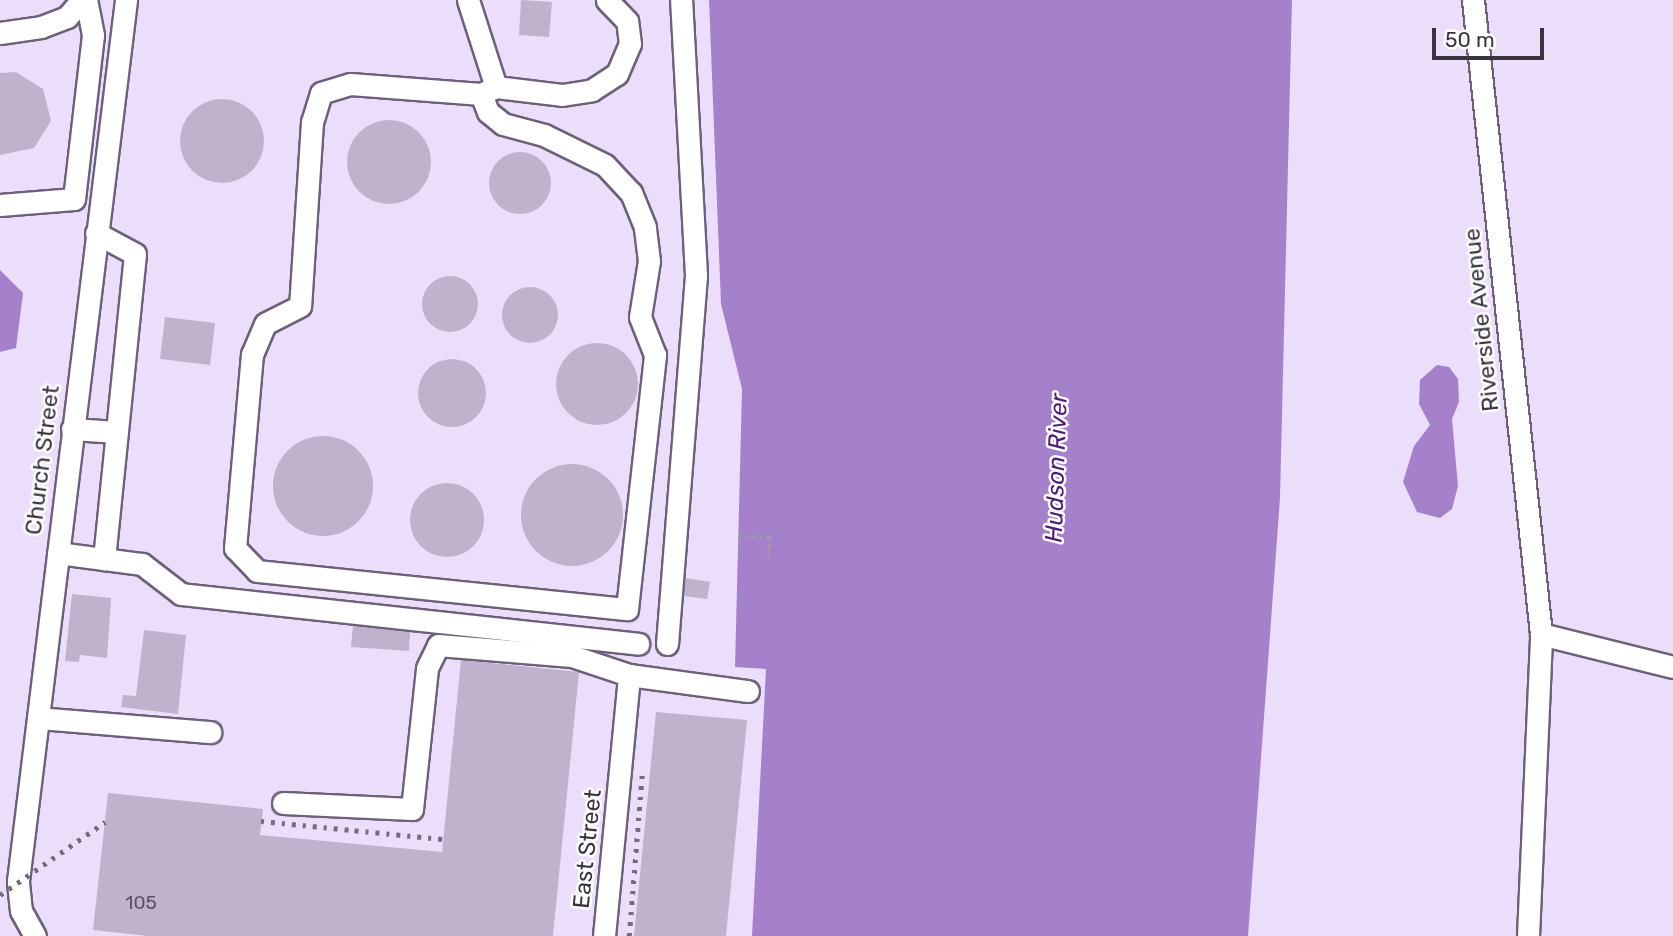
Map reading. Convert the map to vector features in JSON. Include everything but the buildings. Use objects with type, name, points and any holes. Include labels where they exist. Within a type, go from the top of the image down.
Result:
[{"type":"street","points":[[0,33],[41,27],[67,17],[84,0]]},
{"type":"street","points":[[0,205],[74,199],[93,35],[84,0]]},
{"type":"street","name":"Church Street","points":[[29,932],[18,881],[126,0]]},
{"type":"street","points":[[468,0],[489,91],[488,112],[503,124],[544,135],[606,165],[631,193],[645,227],[649,261],[640,317],[655,355],[627,609],[257,571],[235,548],[252,354],[265,324],[300,306],[312,122],[321,93],[350,84],[489,91],[562,95],[592,90],[617,74],[630,44],[627,21],[607,0]]},
{"type":"street","points":[[667,644],[696,275],[681,0]]},
{"type":"street","name":"Riverside Avenue","points":[[1472,0],[1541,634],[1528,936]]},
{"type":"street","points":[[96,233],[135,254],[104,559]]},
{"type":"street","points":[[72,429],[117,432]]},
{"type":"street","points":[[58,553],[142,564],[181,594],[638,644]]},
{"type":"street","points":[[1541,634],[1673,667]]},
{"type":"street","points":[[283,803],[412,809],[427,668],[438,645],[572,656],[629,675],[748,691]]},
{"type":"street","name":"East Street","points":[[604,936],[629,675]]},
{"type":"street","points":[[38,718],[210,733]]},
{"type":"path","points":[[738,536],[770,537],[769,559]]},
{"type":"water","name":"Hudson River","points":[[709,0],[1292,0],[1280,498],[1248,936],[752,936],[766,669],[735,667],[742,389],[721,304]]},
{"type":"water","points":[[0,270],[23,293],[16,348],[0,352]]},
{"type":"water","points":[[1437,365],[1449,367],[1458,379],[1459,402],[1452,419],[1458,486],[1452,509],[1440,518],[1417,512],[1403,482],[1414,446],[1430,425],[1419,404],[1420,380]]},
{"type":"railway","points":[[629,936],[642,774]]},
{"type":"railway","points":[[261,821],[442,839]]},
{"type":"railway","points":[[0,895],[105,822]]}]
